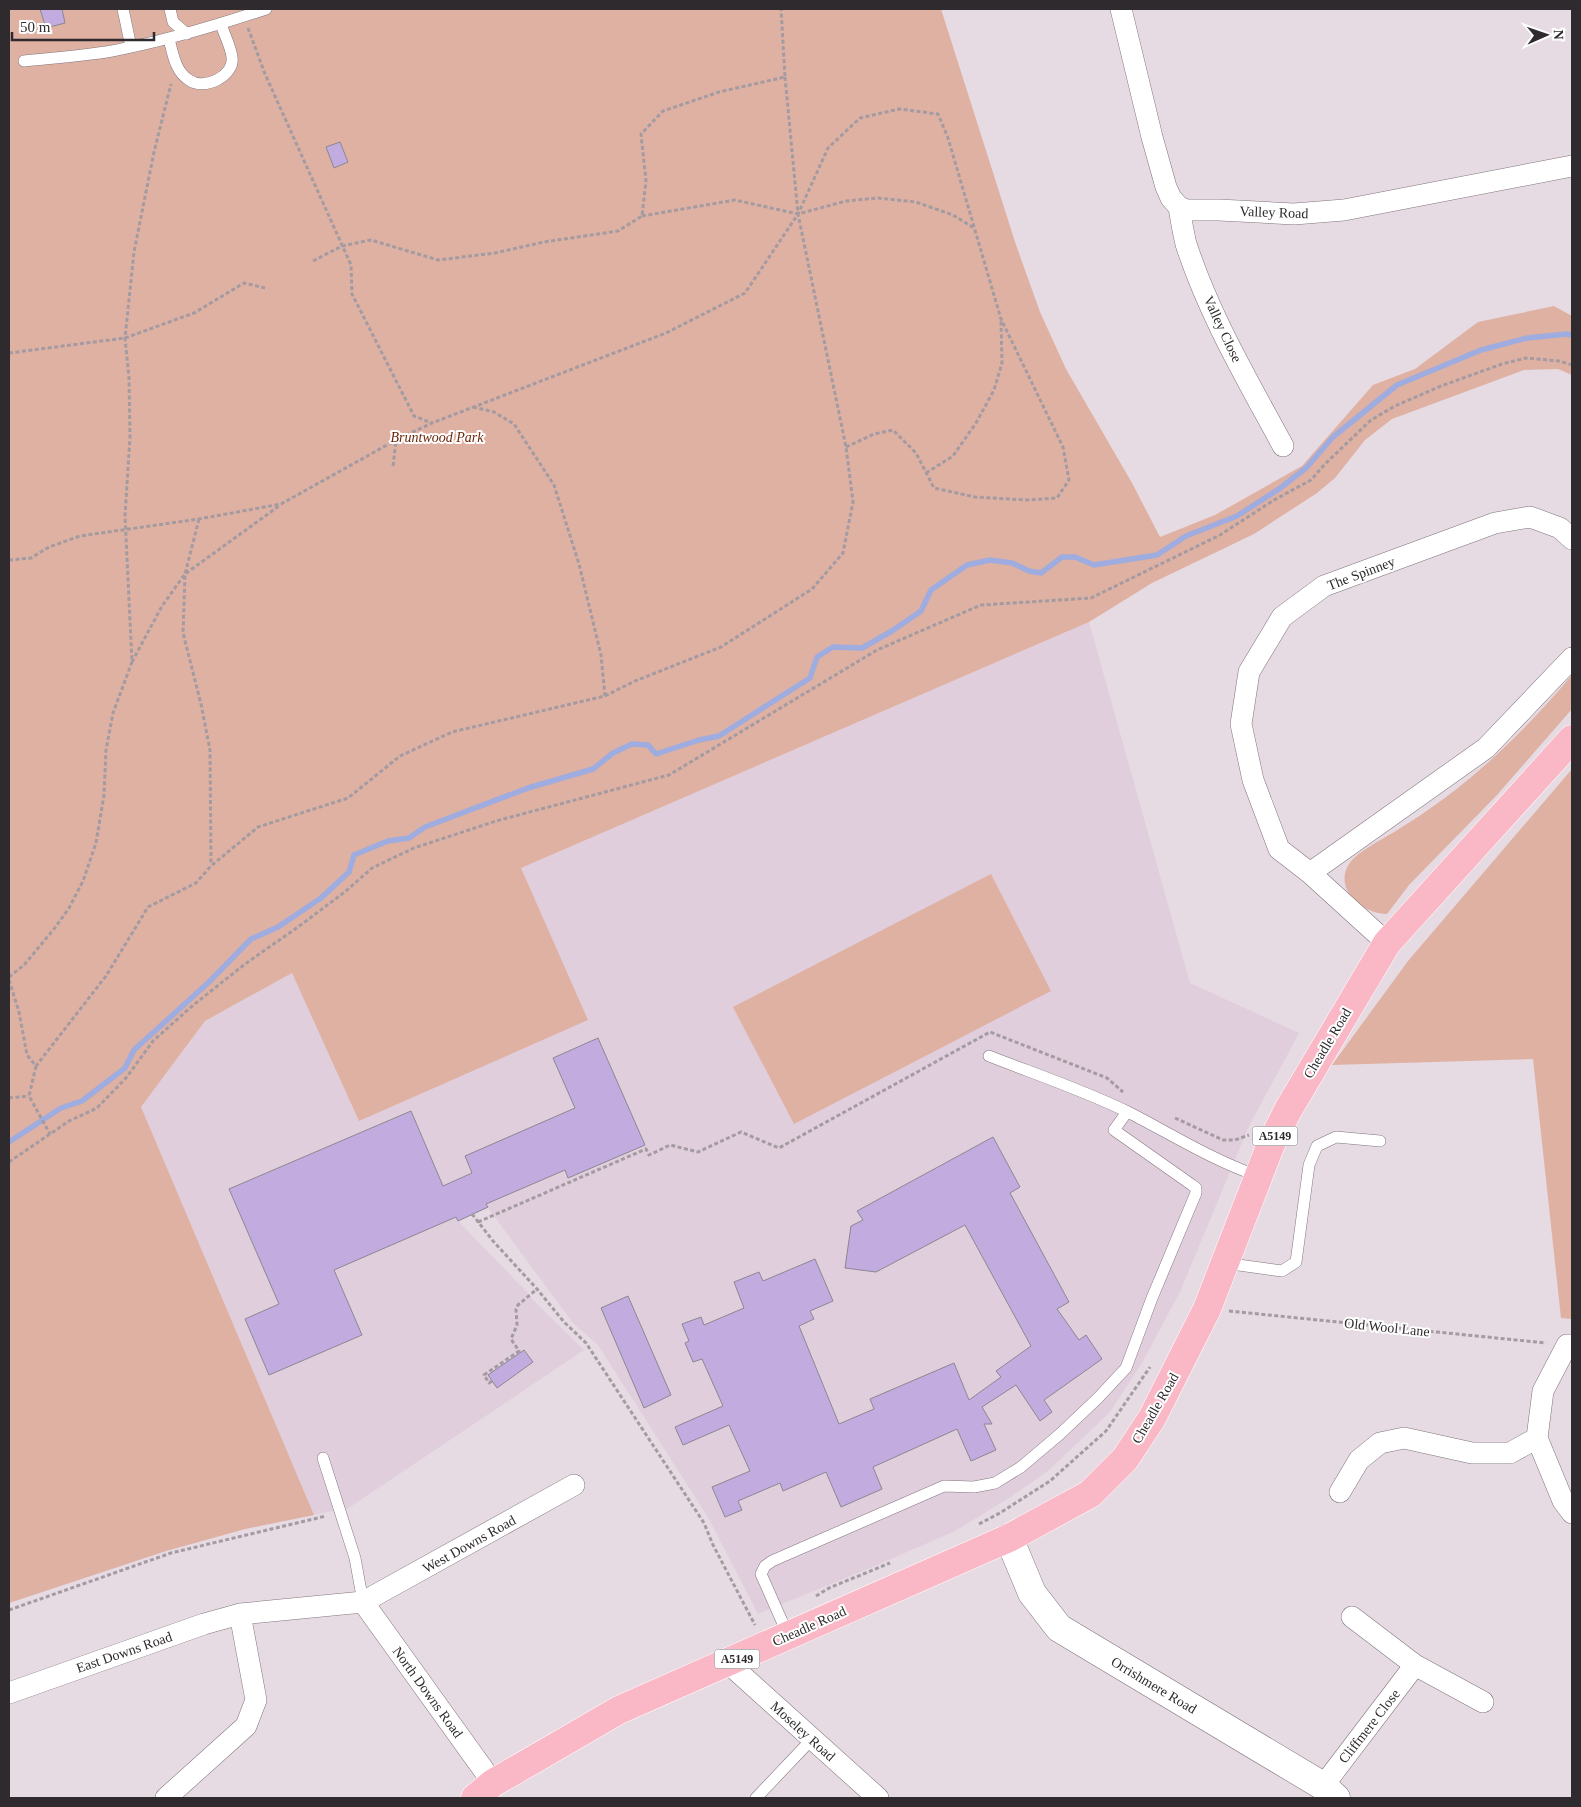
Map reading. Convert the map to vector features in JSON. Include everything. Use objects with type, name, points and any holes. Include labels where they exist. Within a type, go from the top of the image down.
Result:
[{"type":"main road","name":"Cheadle Road","points":[[484,1790],[619,1710],[1009,1538],[1090,1494],[1125,1459],[1152,1418],[1207,1309],[1224,1263],[1247,1172],[1270,1144],[1288,1110],[1387,943],[1572,739]]},
{"type":"street","points":[[1122,9],[1166,187],[1171,198],[1179,207]]},
{"type":"street","name":"Valley Road","points":[[1179,207],[1187,210],[1294,214],[1326,212],[1572,166]]},
{"type":"street","name":"Valley Close","points":[[1179,207],[1186,243],[1200,281],[1246,378],[1283,446]]},
{"type":"street","name":"The Spinney","points":[[1387,943],[1310,873],[1279,849],[1253,780],[1241,724],[1249,672],[1282,617],[1324,586],[1495,523],[1530,517],[1560,528],[1572,539]]},
{"type":"street","points":[[1310,873],[1486,748],[1572,658]]},
{"type":"street","points":[[1570,1345],[1543,1391],[1537,1438],[1563,1501],[1572,1514]]},
{"type":"street","points":[[1340,1492],[1359,1460],[1380,1442],[1404,1438],[1472,1453],[1510,1453],[1537,1438]]},
{"type":"street","name":"West Downs Road","points":[[363,1602],[574,1486]]},
{"type":"street","name":"Orrishmere Road","points":[[1009,1538],[1032,1593],[1059,1628],[1329,1792]]},
{"type":"street","name":"East Downs Road","points":[[9,1692],[204,1624],[240,1614],[363,1602]]},
{"type":"street","name":"North Downs Road","points":[[363,1602],[484,1790]]},
{"type":"street","points":[[166,1798],[246,1726],[256,1700],[240,1614]]},
{"type":"street","points":[[1352,1617],[1415,1666],[1483,1702]]},
{"type":"street","name":"Moseley Road","points":[[728,1663],[878,1798]]},
{"type":"street","name":"Cliffmere Close","points":[[1329,1792],[1415,1666]]},
{"type":"lane","points":[[123,9],[132,47]]},
{"type":"lane","points":[[170,9],[174,22],[187,34]]},
{"type":"lane","points":[[24,61],[109,52],[169,39],[266,9]]},
{"type":"lane","points":[[169,39],[176,64],[189,80],[200,85],[215,82],[228,71],[233,58],[221,24]]},
{"type":"lane","points":[[989,1056],[1127,1112],[1247,1172]]},
{"type":"lane","points":[[777,1640],[761,1574],[765,1566],[772,1560],[944,1486],[974,1487],[994,1483],[1021,1467],[1060,1434],[1126,1368],[1152,1298],[1196,1193],[1196,1188],[1114,1130],[1127,1112]]},
{"type":"lane","points":[[1224,1263],[1282,1271],[1296,1262],[1309,1165],[1317,1146],[1336,1137],[1380,1141]]},
{"type":"lane","points":[[323,1458],[355,1558],[363,1602]]},
{"type":"lane","points":[[756,1798],[812,1739]]},
{"type":"path","points":[[50,1134],[29,1096],[36,1066],[106,976],[148,907],[196,883],[211,866],[258,827],[348,798],[400,756],[452,732],[605,696],[635,681],[721,647],[812,589],[843,553],[853,502],[846,447],[798,214],[784,77],[781,9]]},
{"type":"path","points":[[244,16],[265,74],[351,265],[352,294],[409,408],[414,416],[432,423]]},
{"type":"path","points":[[132,662],[125,516],[130,437],[129,378],[125,338],[134,252],[154,152],[176,64]]},
{"type":"path","points":[[642,216],[646,181],[641,134],[663,111],[719,92],[784,77]]},
{"type":"path","points":[[36,1066],[27,1055],[9,979],[24,965],[54,928],[69,908],[83,881],[96,843],[104,795],[106,750],[113,713],[132,662],[162,606],[184,574],[281,504],[396,440],[472,407],[666,333],[745,293],[798,214],[828,148],[860,118],[899,109],[938,114],[948,138],[1001,319],[1063,447],[1069,480],[1057,498],[1026,500],[975,498],[934,488],[916,452],[893,430],[874,434],[846,447]]},
{"type":"path","points":[[313,261],[342,246],[371,240],[438,260],[494,252],[544,242],[618,231],[642,216],[735,200],[798,214],[846,201],[878,198],[916,202],[953,215],[974,228]]},
{"type":"path","points":[[9,353],[125,338],[194,313],[244,283],[265,288]]},
{"type":"path","points":[[926,472],[953,456],[976,423],[994,390],[1002,363],[1001,319]]},
{"type":"path","points":[[9,1162],[69,1121],[97,1108],[126,1078],[153,1042],[191,1006],[244,964],[346,891],[372,868],[414,848],[496,821],[669,775],[877,650],[981,605],[1090,598],[1228,531],[1274,500],[1311,480],[1371,420],[1396,406],[1432,390],[1502,364],[1526,358],[1559,361],[1572,365]]},
{"type":"path","points":[[472,407],[494,412],[514,424],[554,485],[580,564],[601,655],[605,696]]},
{"type":"path","points":[[393,466],[396,440]]},
{"type":"path","points":[[9,560],[31,558],[49,547],[80,536],[199,519],[281,504]]},
{"type":"path","points":[[199,519],[184,574],[183,634],[201,704],[210,750],[211,866]]},
{"type":"path","points":[[478,1222],[646,1149],[649,1155],[670,1145],[698,1152],[741,1132],[779,1148],[990,1032],[1107,1078],[1124,1093]]},
{"type":"path","points":[[9,1098],[29,1096]]},
{"type":"path","points":[[1172,1116],[1223,1140],[1235,1140],[1249,1135],[1247,1172]]},
{"type":"path","points":[[472,1214],[564,1322],[586,1343],[704,1523],[713,1545],[777,1640]]},
{"type":"path","points":[[492,1381],[490,1382],[484,1375],[519,1351],[512,1339],[517,1325],[516,1309],[518,1304],[537,1289]]},
{"type":"path","name":"Old Wool Lane","points":[[1207,1309],[1570,1345]]},
{"type":"path","points":[[975,1526],[1000,1513],[1050,1481],[1106,1431],[1155,1360]]},
{"type":"path","points":[[9,1610],[171,1553],[257,1531],[341,1513]]},
{"type":"path","points":[[815,1597],[829,1588],[898,1560]]},
{"type":"shaded area","points":[[1089,622],[1190,983],[1299,1033],[1249,1126],[1180,1292],[1142,1363],[1110,1412],[1048,1471],[1009,1498],[953,1532],[758,1614],[709,1519],[598,1345],[573,1323],[488,1208],[458,1221],[584,1350],[341,1513],[332,1511],[245,1529],[166,1551],[9,1603],[9,1196],[141,1107],[205,1021],[292,973],[304,999],[533,898],[520,868]]},
{"type":"green space","name":"Bruntwood Park","points":[[9,9],[941,9],[1016,245],[1040,312],[1066,369],[1132,483],[1160,537],[1215,515],[1302,466],[1373,385],[1415,369],[1478,322],[1554,306],[1572,316],[1572,375],[1558,369],[1524,370],[1392,419],[1365,440],[1335,478],[1317,493],[1254,534],[1152,583],[1089,622],[521,868],[588,1020],[359,1121],[292,973],[205,1021],[141,1107],[314,1515],[245,1529],[166,1551],[9,1603]]},
{"type":"green space","points":[[1572,675],[1572,709],[1497,795],[1409,885],[1387,914],[1369,910],[1360,905],[1348,891],[1345,882],[1345,873],[1353,859],[1430,809],[1463,784],[1497,755],[1528,724]]},
{"type":"green space","points":[[1572,769],[1572,1319],[1561,1318],[1533,1059],[1332,1065],[1408,961]]},
{"type":"green space","points":[[991,874],[1051,991],[794,1124],[733,1007]]},
{"type":"building","points":[[40,9],[62,9],[65,23],[46,28]]},
{"type":"building","points":[[340,142],[348,162],[334,168],[326,147]]},
{"type":"building","points":[[598,1038],[645,1145],[568,1178],[565,1170],[486,1204],[488,1207],[458,1221],[456,1217],[334,1270],[362,1335],[269,1375],[245,1319],[279,1304],[229,1189],[411,1111],[443,1186],[472,1173],[465,1156],[575,1108],[553,1058]]},
{"type":"building","points":[[993,1137],[1020,1187],[1010,1193],[1069,1302],[1057,1309],[1079,1340],[1086,1335],[1102,1359],[1044,1400],[1052,1412],[1040,1421],[1016,1385],[982,1407],[992,1424],[984,1424],[996,1450],[971,1461],[957,1429],[873,1467],[882,1489],[841,1507],[826,1472],[783,1491],[780,1483],[738,1501],[742,1510],[725,1517],[712,1487],[750,1471],[729,1425],[683,1445],[675,1427],[723,1406],[702,1359],[693,1362],[685,1343],[689,1341],[682,1324],[701,1317],[704,1325],[744,1308],[734,1282],[759,1272],[763,1281],[815,1259],[833,1301],[810,1311],[814,1319],[799,1326],[839,1424],[874,1409],[870,1399],[954,1363],[969,1400],[1001,1377],[996,1371],[1031,1346],[965,1225],[876,1272],[845,1268],[851,1226],[863,1220],[857,1211]]},
{"type":"building","points":[[628,1296],[671,1395],[644,1408],[601,1308]]},
{"type":"building","points":[[524,1350],[533,1362],[497,1388],[488,1375]]},
{"type":"waterway","points":[[9,1142],[61,1108],[82,1101],[125,1068],[134,1050],[209,982],[251,939],[278,927],[321,898],[349,872],[354,855],[388,841],[409,838],[425,827],[528,788],[593,769],[613,753],[632,744],[648,745],[656,754],[699,740],[719,736],[810,678],[817,657],[833,647],[862,648],[892,631],[921,611],[931,590],[967,565],[990,560],[1012,563],[1029,571],[1041,573],[1062,557],[1075,557],[1094,565],[1157,555],[1186,536],[1237,516],[1279,489],[1306,468],[1333,437],[1397,385],[1481,350],[1527,338],[1572,335]]}]
